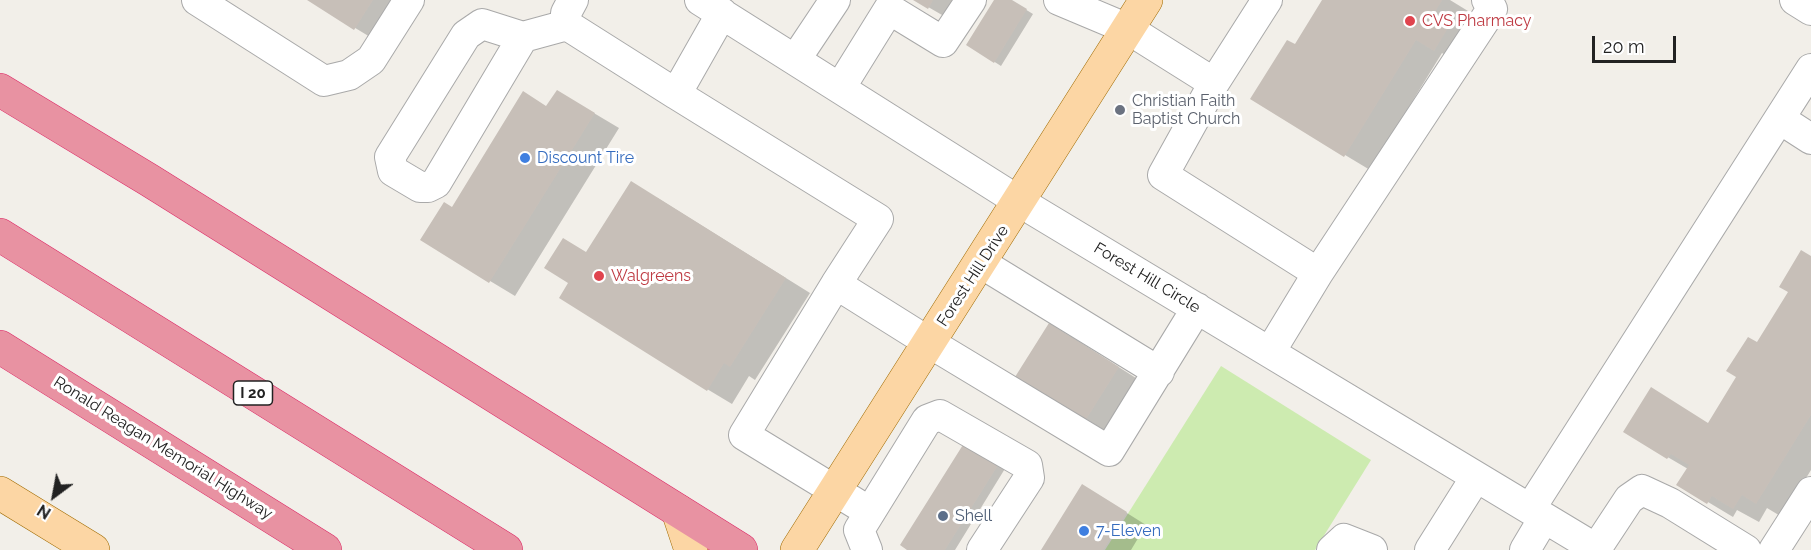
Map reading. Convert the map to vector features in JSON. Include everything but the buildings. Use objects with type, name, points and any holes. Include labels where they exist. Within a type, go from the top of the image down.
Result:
[{"type":"highway","points":[[0,90],[159,186],[741,550]]},
{"type":"highway","name":"I 20","points":[[0,235],[506,550]]},
{"type":"highway","name":"Ronald Reagan Memorial Highway","points":[[0,346],[325,550]]},
{"type":"main road","name":"Forest Hill Drive","points":[[797,550],[1020,202],[1146,0]]},
{"type":"main road","points":[[0,493],[93,550]]},
{"type":"main road","points":[[678,511],[691,550]]},
{"type":"street","points":[[197,0],[324,81],[349,75],[370,60],[409,0]]},
{"type":"street","points":[[795,60],[835,0]]},
{"type":"street","points":[[840,88],[889,9],[943,42],[971,0]]},
{"type":"street","points":[[1059,0],[1128,29],[1214,83]]},
{"type":"street","points":[[1266,0],[1214,83],[1163,175],[1318,273]]},
{"type":"street","points":[[1270,352],[1318,273],[1492,9],[1487,0]]},
{"type":"street","points":[[1796,0],[1811,10]]},
{"type":"street","points":[[676,94],[711,7]]},
{"type":"street","name":"Forest Hill Circle","points":[[711,7],[1020,202],[1597,549]]},
{"type":"street","points":[[523,37],[482,24],[466,35],[390,157],[393,171],[420,187],[428,187],[436,183],[523,37],[570,13],[676,94],[878,219],[744,435],[836,489],[870,512]]},
{"type":"street","points":[[1525,550],[1537,514],[1811,69]]},
{"type":"street","points":[[1780,118],[1811,139]]},
{"type":"street","points":[[981,263],[1159,372]]},
{"type":"street","points":[[836,284],[1109,451],[1197,308]]},
{"type":"street","points":[[893,400],[927,420]]},
{"type":"street","points":[[867,550],[859,530],[927,420],[940,415],[1028,465],[1029,478],[982,550]]},
{"type":"street","points":[[1430,550],[1476,477]]},
{"type":"street","points":[[1597,549],[1629,499],[1642,490],[1670,503],[1746,550]]},
{"type":"street","points":[[1774,550],[1811,492]]},
{"type":"street","points":[[1332,550],[1344,539],[1372,550]]},
{"type":"green space","points":[[1221,366],[1371,460],[1315,550],[1105,550]]},
{"type":"place","name":"CVS Pharmacy","points":[[1410,21]]},
{"type":"place","name":"Christian Faith Baptist Church","points":[[1120,110]]},
{"type":"place","name":"Discount Tire","points":[[525,158]]},
{"type":"place","name":"Walgreens","points":[[599,276]]},
{"type":"place","name":"Shell","points":[[943,516]]},
{"type":"place","name":"7-Eleven","points":[[1084,531]]}]
